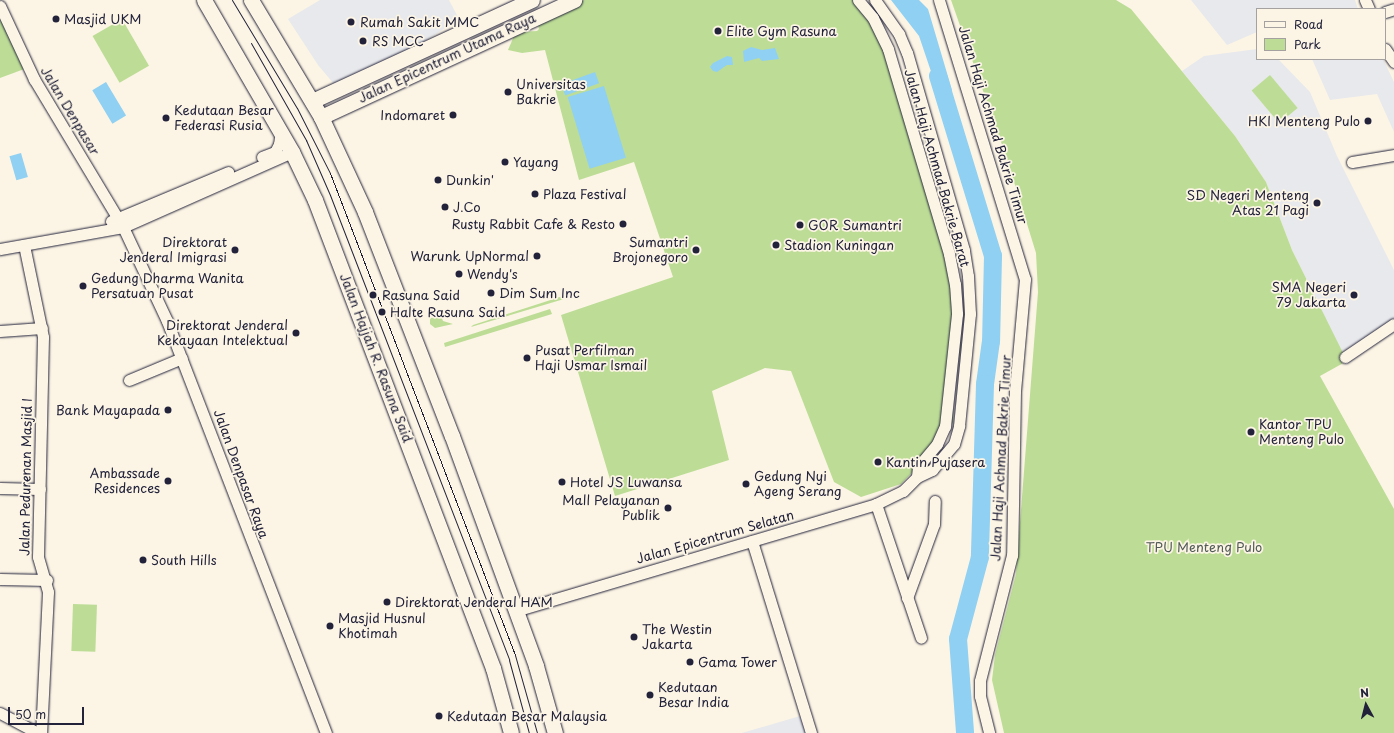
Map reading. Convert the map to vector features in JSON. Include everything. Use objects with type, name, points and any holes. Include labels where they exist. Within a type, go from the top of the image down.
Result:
[{"type":"main road","name":"Jalan Hajjah R. Rasuna Said","points":[[204,0],[292,152],[323,220],[422,476],[493,668],[510,733]]},
{"type":"main road","points":[[250,0],[312,100],[365,212],[452,436],[547,700],[555,733]]},
{"type":"main road","name":"Jalan Epicentrum Utama Raya","points":[[312,100],[532,0]]},
{"type":"main road","name":"Jalan Epicentrum Utama Raya","points":[[321,117],[574,0]]},
{"type":"main road","points":[[346,85],[353,101]]},
{"type":"street","name":"Jalan Haji Achmad Bakrie Barat","points":[[858,0],[878,27],[888,49],[951,261],[957,306],[945,426],[937,444],[918,467],[917,478]]},
{"type":"street","name":"Jalan Haji Achmad Bakrie Barat","points":[[875,0],[890,20],[907,52],[964,250],[970,295],[959,426],[954,444],[936,466],[917,478]]},
{"type":"street","name":"Jalan Haji Achmad Bakrie Timur","points":[[939,0],[1025,279],[1015,391],[1012,555],[980,681],[980,696],[989,733]]},
{"type":"street","name":"Jalan Denpasar","points":[[0,6],[28,68],[120,223]]},
{"type":"street","points":[[878,27],[890,20]]},
{"type":"street","points":[[1386,50],[1394,62]]},
{"type":"street","points":[[120,223],[275,152],[280,144],[281,132]]},
{"type":"street","points":[[0,248],[24,245],[120,223],[292,152]]},
{"type":"street","points":[[1357,161],[1394,155]]},
{"type":"street","name":"Jalan Denpasar Raya","points":[[120,223],[182,358],[264,577],[326,733]]},
{"type":"street","name":"Jalan Pedurenan Masjid I","points":[[24,245],[42,328],[39,562],[47,580],[48,592],[41,733]]},
{"type":"street","points":[[1345,357],[1394,324]]},
{"type":"street","points":[[0,331],[42,328]]},
{"type":"street","points":[[955,332],[968,333]]},
{"type":"street","points":[[129,380],[182,358]]},
{"type":"street","points":[[926,457],[936,466]]},
{"type":"street","name":"Jalan Epicentrum Selatan","points":[[515,611],[876,504],[903,491],[917,478]]},
{"type":"street","points":[[0,488],[40,489]]},
{"type":"street","points":[[907,598],[934,524],[935,501]]},
{"type":"street","points":[[876,504],[921,638]]},
{"type":"street","points":[[752,541],[811,733]]},
{"type":"street","points":[[0,579],[47,580]]},
{"type":"street","points":[[0,713],[38,733]]},
{"type":"shaded area","name":"RS MCC","points":[[320,0],[449,0],[459,19],[419,45],[334,84],[318,65],[288,19]]},
{"type":"shaded area","points":[[1191,0],[1355,0],[1358,8],[1256,8],[1256,32],[1227,45]]},
{"type":"shaded area","points":[[1256,49],[1256,60],[1279,60],[1310,92],[1337,156],[1394,270],[1394,320],[1342,352],[1292,250],[1266,182],[1235,136],[1182,71],[1204,56]]},
{"type":"shaded area","points":[[1312,60],[1383,60],[1394,82],[1394,132],[1377,94],[1330,100]]},
{"type":"shaded area","points":[[800,716],[806,733],[742,733]]},
{"type":"green space","name":"GOR Sumantri","points":[[584,0],[857,0],[884,27],[958,270],[961,346],[953,390],[953,422],[935,449],[901,484],[861,497],[834,482],[791,371],[765,368],[712,391],[729,460],[615,496],[561,315],[673,277],[634,162],[579,180],[545,50],[522,53],[508,50],[514,36],[520,32],[537,31],[539,29],[537,21]]},
{"type":"green space","name":"TPU Menteng Pulo","points":[[951,0],[1116,0],[1131,9],[1235,136],[1266,182],[1292,250],[1347,361],[1320,376],[1394,509],[1394,733],[1004,733],[992,680],[995,655],[1016,574],[1038,292],[1036,253],[1007,159]]},
{"type":"green space","points":[[0,15],[27,68],[0,78]]},
{"type":"green space","points":[[122,19],[149,66],[120,83],[93,36]]},
{"type":"green space","points":[[1270,75],[1298,108],[1279,123],[1252,90]]},
{"type":"green space","points":[[563,296],[564,299],[471,327],[473,325]]},
{"type":"green space","points":[[550,309],[552,314],[445,347],[444,343]]},
{"type":"green space","points":[[441,316],[443,321],[453,324],[435,328],[430,324],[430,318]]},
{"type":"green space","points":[[73,604],[97,605],[95,652],[71,651]]},
{"type":"water","points":[[891,0],[919,0],[928,9],[952,90],[942,104],[919,36]]},
{"type":"water","points":[[751,47],[762,50],[775,48],[779,59],[762,61],[759,58],[744,62],[743,51]]},
{"type":"water","points":[[727,56],[732,57],[733,65],[727,65],[717,72],[713,71],[710,67],[713,63]]},
{"type":"water","points":[[595,72],[599,83],[565,96],[561,84]]},
{"type":"water","points":[[106,82],[126,115],[112,124],[92,90]]},
{"type":"water","points":[[604,86],[626,158],[590,169],[568,97]]},
{"type":"water","points":[[21,153],[28,177],[16,180],[9,156]]},
{"type":"waterway","points":[[938,76],[993,256],[991,341],[985,384],[980,557],[958,639],[965,733]]},
{"type":"tram line","points":[[232,0],[297,108],[330,173],[515,655],[537,733]]},
{"type":"tram line","points":[[251,43],[306,140],[330,195],[509,660],[529,733]]},
{"type":"place","name":"Masjid UKM","points":[[56,19]]},
{"type":"place","name":"Rumah Sakit MMC","points":[[351,22]]},
{"type":"place","name":"Elite Gym Rasuna","points":[[718,31]]},
{"type":"place","name":"RS MCC","points":[[363,41]]},
{"type":"place","name":"Universitas Bakrie","points":[[508,92]]},
{"type":"place","name":"Indomaret","points":[[453,115]]},
{"type":"place","name":"Kedutaan Besar Federasi Rusia","points":[[166,118]]},
{"type":"place","name":"HKI Menteng Pulo","points":[[1368,121]]},
{"type":"place","name":"Yayang","points":[[505,162]]},
{"type":"place","name":"Dunkin'","points":[[438,180]]},
{"type":"place","name":"Plaza Festival","points":[[535,194]]},
{"type":"place","name":"SD Negeri Menteng Atas 21 Pagi","points":[[1317,203]]},
{"type":"place","name":"J.Co","points":[[445,207]]},
{"type":"place","name":"Rusty Rabbit Cafe & Resto","points":[[623,224]]},
{"type":"place","name":"GOR Sumantri","points":[[800,225]]},
{"type":"place","name":"Stadion Kuningan","points":[[776,245]]},
{"type":"place","name":"Direktorat Jenderal Imigrasi","points":[[235,250]]},
{"type":"place","name":"Sumantri Brojonegoro","points":[[696,250]]},
{"type":"place","name":"Warunk UpNormal","points":[[537,256]]},
{"type":"place","name":"Wendy's","points":[[459,274]]},
{"type":"place","name":"Gedung Dharma Wanita Persatuan Pusat","points":[[83,286]]},
{"type":"place","name":"Dim Sum Inc","points":[[491,293]]},
{"type":"place","name":"Rasuna Said","points":[[373,295]]},
{"type":"place","name":"SMA Negeri 79 Jakarta","points":[[1354,295]]},
{"type":"place","name":"Halte Rasuna Said","points":[[382,312]]},
{"type":"place","name":"Direktorat Jenderal Kekayaan Intelektual","points":[[296,333]]},
{"type":"place","name":"Pusat Perfilman Haji Usmar Ismail","points":[[527,358]]},
{"type":"place","name":"Bank Mayapada","points":[[168,410]]},
{"type":"place","name":"Kantor TPU Menteng Pulo","points":[[1251,432]]},
{"type":"place","name":"Kantin Pujasera","points":[[878,462]]},
{"type":"place","name":"Ambassade Residences","points":[[168,481]]},
{"type":"place","name":"Hotel JS Luwansa","points":[[562,482]]},
{"type":"place","name":"Gedung Nyi Ageng Serang","points":[[746,484]]},
{"type":"place","name":"Mall Pelayanan Publik","points":[[668,508]]},
{"type":"place","name":"South Hills","points":[[143,560]]},
{"type":"place","name":"Direktorat Jenderal HAM","points":[[387,602]]},
{"type":"place","name":"Masjid Husnul Khotimah","points":[[330,626]]},
{"type":"place","name":"The Westin Jakarta","points":[[634,637]]},
{"type":"place","name":"Gama Tower","points":[[690,662]]},
{"type":"place","name":"Kedutaan Besar India","points":[[650,695]]},
{"type":"place","name":"Kedutaan Besar Malaysia","points":[[439,716]]}]
